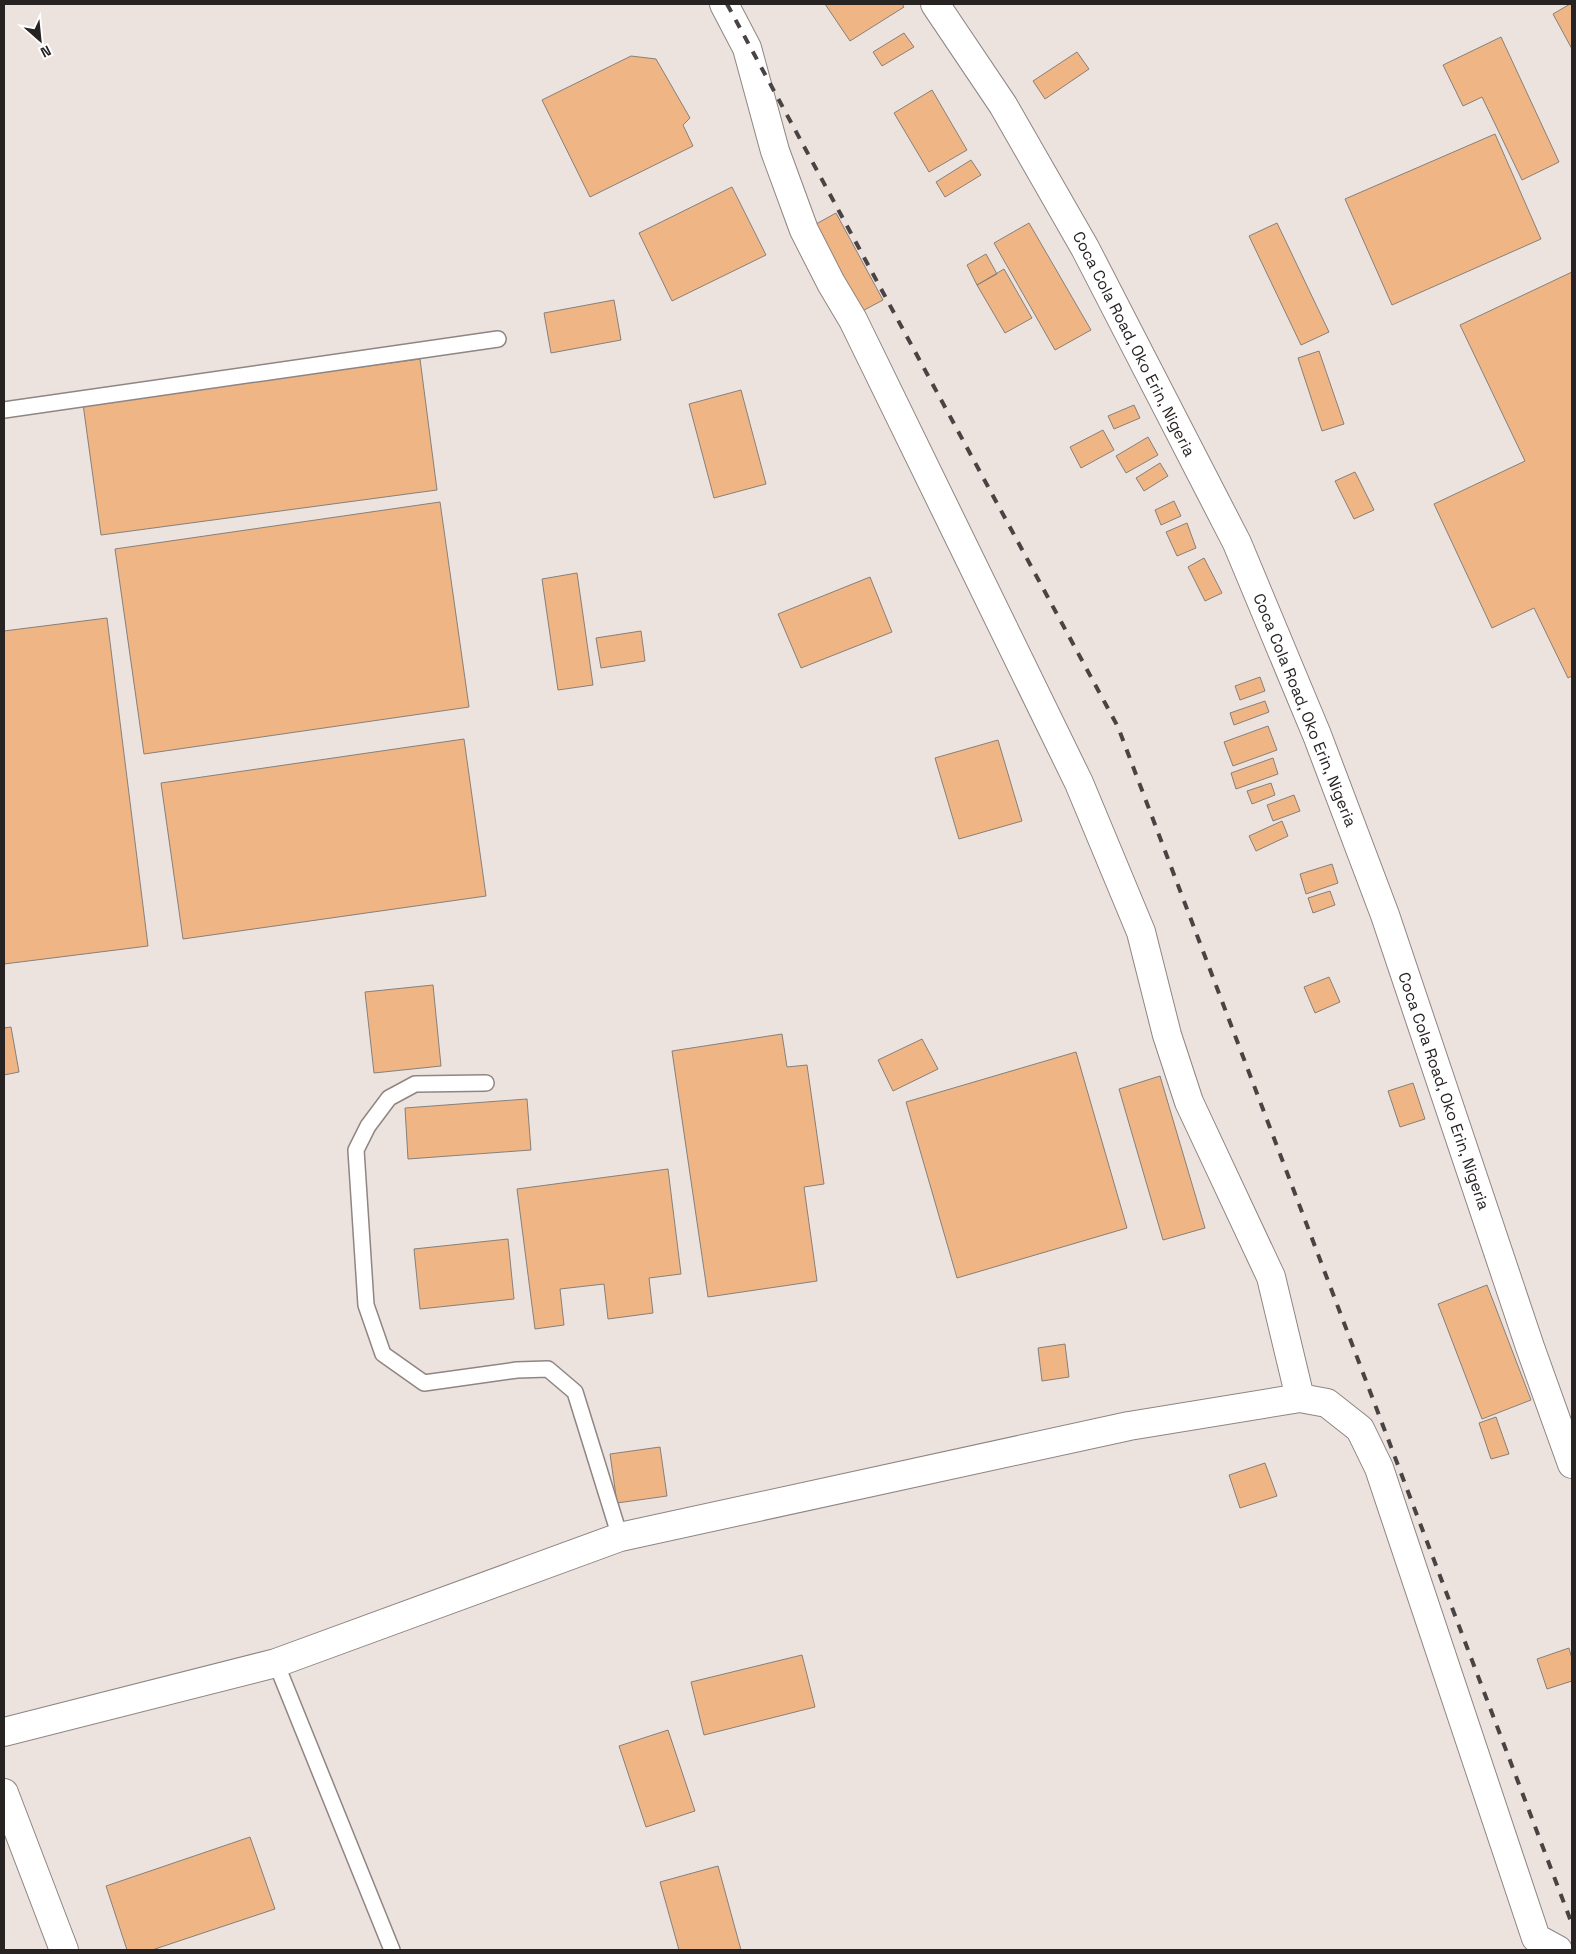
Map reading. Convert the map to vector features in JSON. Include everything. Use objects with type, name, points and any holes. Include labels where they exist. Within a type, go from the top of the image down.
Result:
[{"type":"street","points":[[724,4],[747,48],[775,151],[804,230],[853,320],[1002,622],[1079,783],[1138,923],[1167,1035],[1189,1102],[1272,1277],[1300,1398]]},
{"type":"street","name":"Coca Cola Road, Oko Erin, Nigeria","points":[[935,4],[1003,105],[1081,240],[1237,543],[1317,735],[1385,915],[1530,1347],[1572,1464]]},
{"type":"street","points":[[4,1732],[276,1663],[620,1537],[1130,1426],[1300,1398],[1327,1403],[1360,1429],[1379,1468],[1544,1946]]},
{"type":"street","points":[[4,1793],[64,1950]]},
{"type":"lane","points":[[4,410],[498,339]]},
{"type":"lane","points":[[486,1083],[415,1084],[390,1098],[368,1126],[356,1150],[366,1305],[383,1354],[424,1383],[517,1370],[548,1369],[575,1392],[620,1537]]},
{"type":"lane","points":[[276,1663],[392,1950]]},
{"type":"building","points":[[825,4],[902,4],[904,7],[850,41]]},
{"type":"building","points":[[1572,4],[1572,49],[1553,14]]},
{"type":"building","points":[[904,33],[914,47],[882,66],[873,52]]},
{"type":"building","points":[[1501,37],[1559,162],[1522,180],[1482,97],[1463,106],[1443,65]]},
{"type":"building","points":[[1077,52],[1089,69],[1045,99],[1033,81]]},
{"type":"building","points":[[631,56],[656,59],[690,118],[683,125],[693,146],[590,197],[542,100]]},
{"type":"building","points":[[932,90],[967,150],[929,172],[894,113]]},
{"type":"building","points":[[1495,134],[1541,239],[1392,305],[1345,199]]},
{"type":"building","points":[[971,160],[981,175],[945,197],[936,182]]},
{"type":"building","points":[[732,187],[766,255],[672,301],[639,233]]},
{"type":"building","points":[[836,213],[883,300],[853,316],[807,229]]},
{"type":"building","points":[[1029,223],[1091,330],[1055,350],[994,243]]},
{"type":"building","points":[[1277,223],[1329,332],[1301,345],[1249,236]]},
{"type":"building","points":[[986,254],[997,274],[977,285],[967,265]]},
{"type":"building","points":[[1004,269],[1032,318],[1005,333],[977,285]]},
{"type":"building","points":[[1572,272],[1572,676],[1568,678],[1534,608],[1492,628],[1434,504],[1525,461],[1460,325]]},
{"type":"building","points":[[614,300],[621,340],[551,353],[544,313]]},
{"type":"building","points":[[1319,351],[1344,424],[1322,431],[1298,358]]},
{"type":"building","points":[[420,359],[437,490],[101,535],[83,404]]},
{"type":"building","points":[[741,390],[766,484],[714,498],[689,404]]},
{"type":"building","points":[[1134,405],[1140,418],[1114,429],[1108,416]]},
{"type":"building","points":[[1103,430],[1114,450],[1081,468],[1070,447]]},
{"type":"building","points":[[1148,437],[1158,455],[1126,473],[1116,456]]},
{"type":"building","points":[[1160,463],[1168,476],[1144,491],[1136,478]]},
{"type":"building","points":[[1355,472],[1374,510],[1354,519],[1335,481]]},
{"type":"building","points":[[1174,501],[1181,516],[1161,525],[1155,510]]},
{"type":"building","points":[[440,502],[469,707],[144,754],[115,549]]},
{"type":"building","points":[[1187,523],[1196,548],[1177,556],[1166,532]]},
{"type":"building","points":[[1204,558],[1222,593],[1205,601],[1188,567]]},
{"type":"building","points":[[577,573],[593,685],[558,690],[542,579]]},
{"type":"building","points":[[870,577],[892,632],[801,668],[778,614]]},
{"type":"building","points":[[107,618],[148,946],[4,964],[4,631]]},
{"type":"building","points":[[641,631],[645,661],[601,668],[596,638]]},
{"type":"building","points":[[1260,677],[1265,691],[1240,700],[1235,686]]},
{"type":"building","points":[[1265,701],[1269,712],[1234,725],[1230,713]]},
{"type":"building","points":[[1268,726],[1277,750],[1233,766],[1224,742]]},
{"type":"building","points":[[464,739],[486,896],[183,939],[161,783]]},
{"type":"building","points":[[998,740],[1022,821],[959,839],[935,758]]},
{"type":"building","points":[[1273,758],[1278,774],[1236,789],[1231,773]]},
{"type":"building","points":[[1271,783],[1275,795],[1252,804],[1247,791]]},
{"type":"building","points":[[1294,795],[1300,811],[1273,821],[1267,805]]},
{"type":"building","points":[[1282,821],[1288,836],[1256,851],[1249,836]]},
{"type":"building","points":[[1332,864],[1338,883],[1306,894],[1300,874]]},
{"type":"building","points":[[1330,891],[1335,905],[1313,913],[1308,898]]},
{"type":"building","points":[[1329,977],[1340,1002],[1315,1013],[1304,987]]},
{"type":"building","points":[[433,985],[441,1066],[374,1073],[365,992]]},
{"type":"building","points":[[11,1027],[19,1072],[4,1075],[4,1028]]},
{"type":"building","points":[[782,1034],[787,1067],[807,1065],[824,1184],[804,1187],[817,1281],[708,1297],[672,1051]]},
{"type":"building","points":[[922,1039],[938,1069],[893,1091],[878,1060]]},
{"type":"building","points":[[1076,1052],[1127,1228],[957,1278],[906,1102]]},
{"type":"building","points":[[1160,1076],[1205,1228],[1163,1240],[1119,1089]]},
{"type":"building","points":[[1413,1083],[1425,1119],[1400,1127],[1388,1091]]},
{"type":"building","points":[[527,1099],[531,1150],[408,1159],[405,1108]]},
{"type":"building","points":[[668,1169],[681,1274],[649,1278],[653,1313],[608,1319],[604,1284],[560,1289],[564,1325],[535,1329],[517,1189]]},
{"type":"building","points":[[508,1239],[514,1299],[420,1309],[414,1249]]},
{"type":"building","points":[[1487,1285],[1531,1400],[1482,1419],[1438,1304]]},
{"type":"building","points":[[1065,1344],[1069,1377],[1042,1381],[1038,1348]]},
{"type":"building","points":[[1496,1417],[1509,1454],[1491,1459],[1479,1423]]},
{"type":"building","points":[[660,1447],[667,1496],[617,1503],[610,1454]]},
{"type":"building","points":[[1265,1463],[1277,1496],[1240,1508],[1229,1475]]},
{"type":"building","points":[[1569,1648],[1572,1659],[1572,1681],[1547,1689],[1537,1659]]},
{"type":"building","points":[[802,1655],[815,1707],[704,1735],[691,1682]]},
{"type":"building","points":[[668,1730],[695,1811],[646,1827],[619,1746]]},
{"type":"building","points":[[250,1837],[275,1909],[152,1950],[127,1950],[106,1886]]},
{"type":"building","points":[[718,1866],[741,1950],[679,1950],[660,1882]]},
{"type":"railway","points":[[727,4],[1118,727],[1572,1924]]}]
